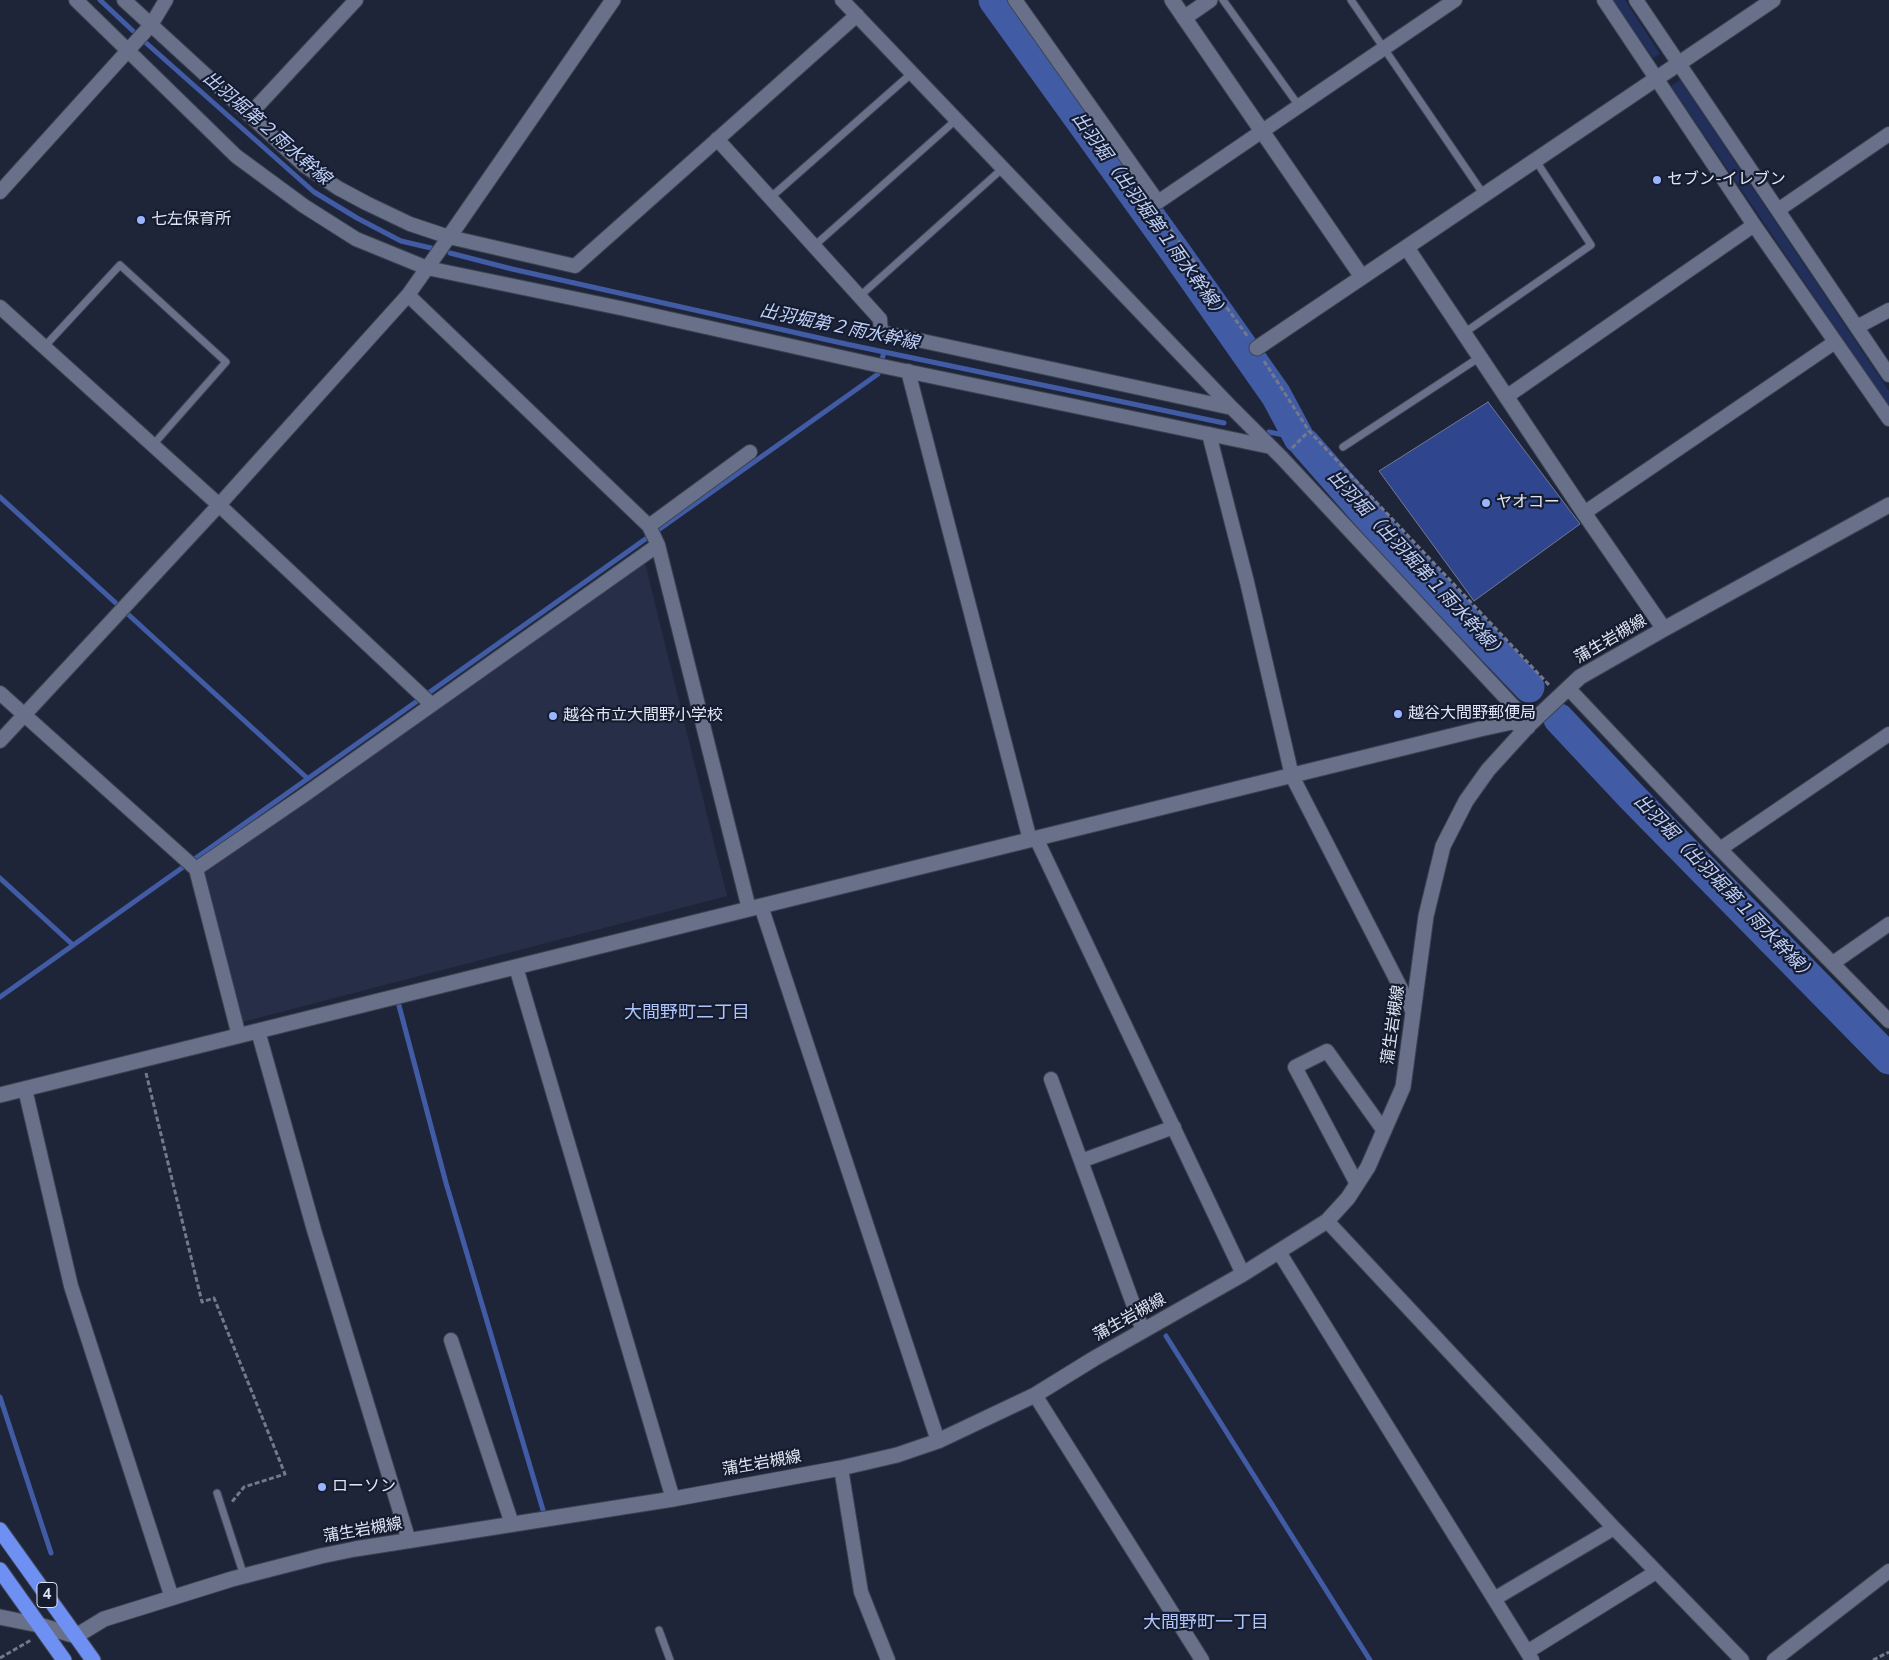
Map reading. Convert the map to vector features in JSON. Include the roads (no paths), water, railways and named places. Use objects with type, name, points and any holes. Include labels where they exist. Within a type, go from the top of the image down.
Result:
[{"type":"highway","name":"4","points":[[0,1530],[93,1660]]},
{"type":"highway","name":"4","points":[[0,1570],[64,1660]]},
{"type":"street","points":[[76,0],[236,156],[304,206],[356,239],[427,268],[1271,447]]},
{"type":"street","points":[[124,0],[306,166],[338,188],[366,204],[410,224],[449,237],[575,266],[856,15]]},
{"type":"street","points":[[0,192],[151,25],[166,0]]},
{"type":"street","points":[[249,115],[356,0]]},
{"type":"street","points":[[0,741],[219,505],[408,295],[613,0]]},
{"type":"street","points":[[842,0],[1282,458],[1529,726]]},
{"type":"street","points":[[1015,0],[1158,202],[1455,0]]},
{"type":"street","points":[[1172,0],[1362,277]]},
{"type":"street","points":[[1184,18],[1210,0]]},
{"type":"street","points":[[1604,0],[1754,225],[1889,419]]},
{"type":"street","points":[[1636,0],[1889,375]]},
{"type":"street","points":[[1257,348],[1773,0]]},
{"type":"street","points":[[1778,210],[1889,134]]},
{"type":"street","points":[[717,140],[880,319],[881,332],[1232,408]]},
{"type":"street","points":[[1506,396],[1754,225]]},
{"type":"street","points":[[1406,248],[1664,629]]},
{"type":"street","points":[[408,295],[649,526],[658,545],[755,907],[938,1441]]},
{"type":"street","points":[[0,307],[219,505],[432,705]]},
{"type":"street","points":[[1858,328],[1889,310]]},
{"type":"street","points":[[1584,513],[1835,342]]},
{"type":"street","points":[[908,371],[1033,839],[1174,1127],[1243,1274]]},
{"type":"street","points":[[1209,434],[1249,592],[1292,776],[1413,1012]]},
{"type":"street","points":[[649,526],[750,452]]},
{"type":"street","name":"蒲生岩槻線","points":[[76,1636],[104,1620],[244,1576],[321,1556],[673,1498],[841,1468],[897,1455],[938,1441],[1035,1395],[1279,1252],[1327,1221],[1348,1198],[1368,1167],[1384,1131],[1403,1087],[1426,916],[1443,846],[1466,801],[1488,770],[1529,726],[1580,677],[1889,506]]},
{"type":"street","points":[[196,869],[303,796],[658,545]]},
{"type":"street","points":[[0,693],[196,869],[239,1036]]},
{"type":"street","points":[[1564,693],[1889,1020]]},
{"type":"street","points":[[0,1096],[755,907],[1512,722],[1529,726]]},
{"type":"street","points":[[1720,849],[1888,737]]},
{"type":"street","points":[[1832,964],[1889,924]]},
{"type":"street","points":[[516,967],[673,1498]]},
{"type":"street","points":[[258,1031],[314,1230],[409,1541]]},
{"type":"street","points":[[1357,1184],[1295,1067],[1327,1051],[1384,1131]]},
{"type":"street","points":[[1051,1080],[1143,1331]]},
{"type":"street","points":[[25,1089],[72,1286],[172,1598]]},
{"type":"street","points":[[1081,1161],[1174,1127]]},
{"type":"street","points":[[1327,1221],[1614,1528],[1742,1660]]},
{"type":"street","points":[[1279,1252],[1530,1656],[1656,1572]]},
{"type":"street","points":[[451,1340],[512,1524]]},
{"type":"street","points":[[1035,1395],[1202,1660]]},
{"type":"street","points":[[841,1468],[861,1592],[888,1660]]},
{"type":"street","points":[[1494,1600],[1614,1528]]},
{"type":"street","points":[[1774,1660],[1889,1570]]},
{"type":"street","points":[[0,1617],[76,1636]]},
{"type":"lane","points":[[1223,0],[1299,106]]},
{"type":"lane","points":[[1351,0],[1484,196]]},
{"type":"lane","points":[[770,198],[912,73]]},
{"type":"lane","points":[[814,246],[957,119]]},
{"type":"lane","points":[[1464,332],[1592,245],[1536,161]]},
{"type":"lane","points":[[860,296],[1004,168]]},
{"type":"lane","points":[[43,347],[120,265],[226,362],[152,446]]},
{"type":"lane","points":[[1343,447],[1480,357]]},
{"type":"lane","points":[[217,1493],[244,1576]]},
{"type":"lane","points":[[659,1630],[670,1660]]},
{"type":"waterway","name":"出羽堀第２雨水幹線","points":[[100,0],[133,31]]},
{"type":"waterway","name":"出羽堀（出羽堀第１雨水幹線）","points":[[994,0],[1276,395],[1299,438]]},
{"type":"waterway","name":"出羽堀第２雨水幹線","points":[[145,42],[314,192],[357,218],[401,241],[431,248]]},
{"type":"waterway","name":"出羽堀第２雨水幹線","points":[[450,253],[512,269],[846,344],[1224,423]]},
{"type":"waterway","points":[[0,997],[878,374],[884,352]]},
{"type":"waterway","name":"出羽堀第２雨水幹線","points":[[1269,432],[1299,438]]},
{"type":"waterway","name":"出羽堀（出羽堀第１雨水幹線）","points":[[1305,444],[1398,550],[1529,687]]},
{"type":"waterway","points":[[0,497],[307,778]]},
{"type":"waterway","name":"出羽堀（出羽堀第１雨水幹線）","points":[[1559,719],[1632,797],[1889,1059]]},
{"type":"waterway","points":[[0,878],[73,945]]},
{"type":"waterway","points":[[397,998],[446,1183],[543,1510]]},
{"type":"waterway","points":[[1166,1336],[1370,1660]]},
{"type":"waterway","points":[[0,1397],[51,1553]]},
{"type":"place","name":"セブン-イレブン","points":[[1657,180]]},
{"type":"place","name":"七左保育所","points":[[141,220]]},
{"type":"place","name":"ヤオコー","points":[[1486,503]]},
{"type":"place","name":"越谷大間野郵便局","points":[[1398,714]]},
{"type":"place","name":"越谷市立大間野小学校","points":[[553,716]]},
{"type":"place","name":"ローソン","points":[[322,1487]]},
{"type":"district","name":"大間野町二丁目","points":[[687,1014]]},
{"type":"district","name":"大間野町一丁目","points":[[1206,1624]]}]
